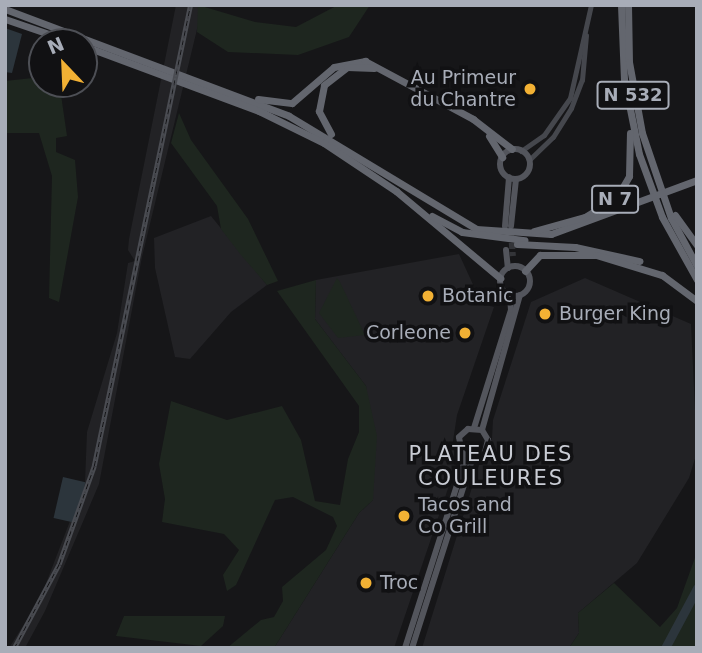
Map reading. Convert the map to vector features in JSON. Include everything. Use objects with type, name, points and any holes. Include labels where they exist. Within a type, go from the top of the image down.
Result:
[{"type":"highway","name":"N 532","points":[[621,5],[627,104],[652,193],[697,280]]},
{"type":"highway","name":"N 532","points":[[628,5],[634,98],[654,174],[697,266]]},
{"type":"highway","name":"N 7","points":[[5,9],[187,80],[299,129],[440,222],[479,236],[523,239],[604,251],[662,275],[697,301]]},
{"type":"highway","points":[[5,19],[31,28]]},
{"type":"highway","name":"N 7","points":[[98,51],[162,71]]},
{"type":"highway","name":"N 7","points":[[187,80],[267,102],[292,103],[334,67],[365,61],[473,120],[517,150]]},
{"type":"highway","points":[[357,154],[328,130],[319,105],[334,74],[362,65],[477,127],[494,141],[502,157]]},
{"type":"highway","name":"N 7","points":[[220,88],[289,116],[357,154],[452,219],[492,238]]},
{"type":"highway","name":"N 7","points":[[523,239],[568,223],[617,197],[632,158],[627,104]]},
{"type":"highway","name":"N 7","points":[[654,174],[697,245]]},
{"type":"highway","name":"N 7","points":[[523,239],[565,230],[697,182]]},
{"type":"highway","points":[[405,198],[500,278]]},
{"type":"highway","name":"N 7","points":[[525,271],[537,256],[570,254],[618,260],[662,275]]},
{"type":"main road","points":[[516,177],[500,167],[502,157],[544,135],[570,98],[591,5]]},
{"type":"main road","points":[[508,226],[516,177],[553,137],[575,100],[584,71],[586,25]]},
{"type":"main road","points":[[517,150],[529,160]]},
{"type":"main road","points":[[506,250],[512,267]]},
{"type":"main road","points":[[419,613],[474,457],[487,448],[478,429],[511,310],[510,295],[500,278],[512,267],[513,256]]},
{"type":"main road","points":[[412,648],[419,613],[464,454],[459,437],[478,429],[520,295],[529,283],[525,271],[512,267]]},
{"type":"main road","points":[[510,295],[520,295]]},
{"type":"main road","points":[[464,454],[474,457]]},
{"type":"main road","points":[[405,648],[416,625]]},
{"type":"shaded area","points":[[176,5],[198,5],[200,17],[142,257],[99,484],[45,611],[25,648],[9,648],[40,599],[85,482],[87,432],[117,333],[128,263],[135,261],[128,250],[129,239]]},
{"type":"shaded area","points":[[198,5],[255,22],[296,27],[338,5],[370,5],[349,37],[298,55],[228,52],[197,32]]},
{"type":"shaded area","points":[[5,28],[22,34],[12,73],[5,72]]},
{"type":"shaded area","points":[[28,79],[28,98],[61,98],[67,136],[56,138],[56,152],[75,160],[78,197],[59,302],[49,298],[52,176],[39,133],[5,133],[5,81]]},
{"type":"shaded area","points":[[179,113],[191,140],[248,219],[278,281],[267,285],[221,229],[217,206],[171,143]]},
{"type":"shaded area","points":[[211,216],[267,285],[231,312],[190,359],[175,357],[155,268],[154,238]]},
{"type":"shaded area","points":[[459,254],[482,304],[494,307],[457,415],[453,441],[458,459],[394,648],[274,648],[359,513],[373,500],[366,386],[315,319],[316,280]]},
{"type":"shaded area","points":[[337,278],[365,335],[338,338],[319,313]]},
{"type":"shaded area","points":[[585,278],[691,324],[697,452],[689,478],[637,563],[578,613],[579,633],[569,648],[422,648],[479,465],[491,456],[493,420],[531,302]]},
{"type":"shaded area","points":[[316,280],[315,319],[366,386],[377,436],[373,500],[359,513],[274,648],[227,648],[261,620],[274,617],[283,601],[282,587],[326,550],[337,526],[333,517],[293,497],[275,500],[236,585],[227,591],[223,575],[239,550],[224,534],[162,522],[165,499],[159,464],[171,401],[227,420],[282,406],[301,440],[315,501],[340,505],[348,459],[359,432],[359,406],[277,291]]},
{"type":"shaded area","points":[[63,477],[85,482],[76,523],[54,518]]},
{"type":"shaded area","points":[[697,552],[697,648],[569,648],[579,633],[578,613],[614,583],[660,627],[677,608]]},
{"type":"shaded area","points":[[124,616],[225,616],[223,626],[201,646],[116,636]]},
{"type":"waterway","points":[[665,648],[697,588]]},
{"type":"tunnel","points":[[511,234],[513,256]]},
{"type":"railway","points":[[14,648],[59,564],[94,466],[190,5]]},
{"type":"place","name":"Au Primeur du Chantre","points":[[530,89]]},
{"type":"place","name":"Botanic","points":[[428,296]]},
{"type":"place","name":"Burger King","points":[[545,314]]},
{"type":"place","name":"Corleone","points":[[465,333]]},
{"type":"place","name":"Tacos and Co Grill","points":[[404,516]]},
{"type":"place","name":"Troc","points":[[366,583]]},
{"type":"district","name":"PLATEAU DES COULEURES","points":[[491,466]]}]
